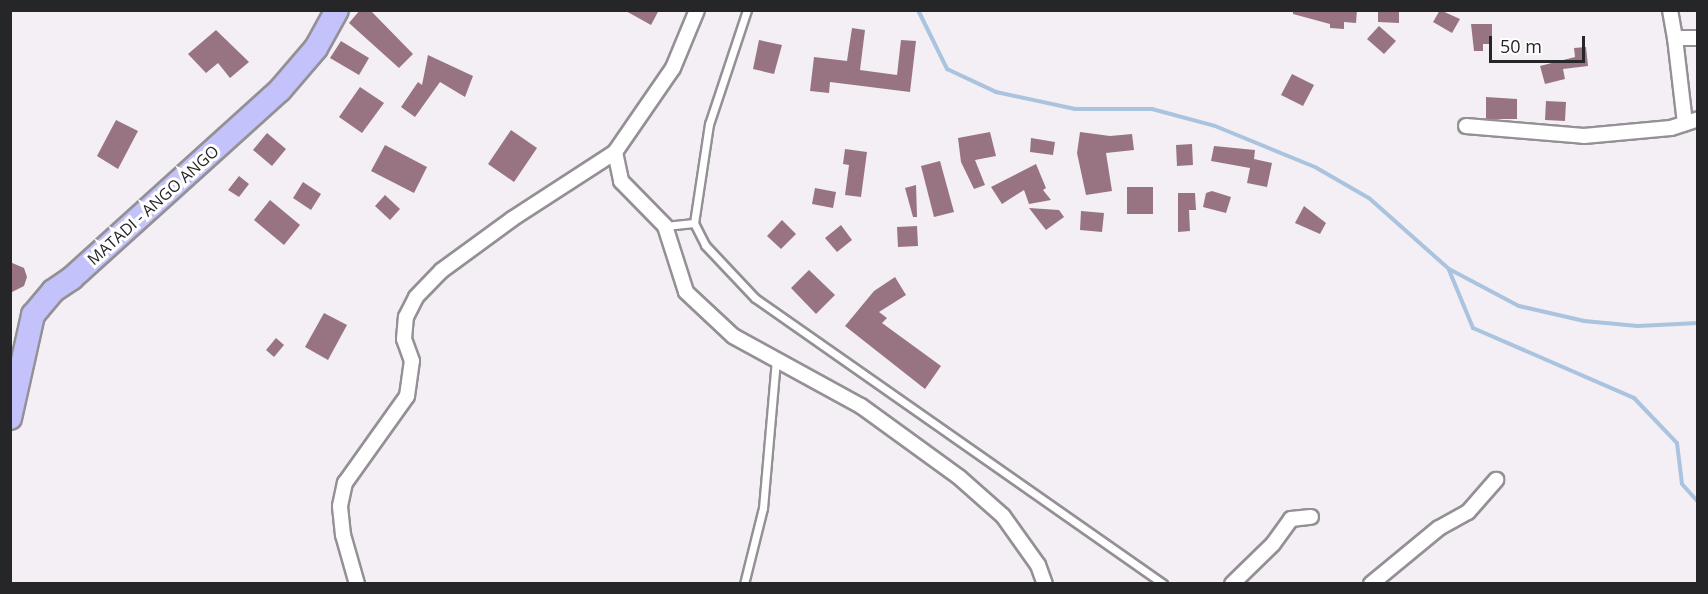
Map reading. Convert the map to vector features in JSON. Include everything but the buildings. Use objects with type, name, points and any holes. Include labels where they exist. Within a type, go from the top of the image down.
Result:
[{"type":"highway","name":"MATADI - ANGO ANGO","points":[[10,418],[33,315],[53,291],[80,271],[280,90],[315,48],[337,10]]},
{"type":"street","points":[[357,584],[343,535],[340,506],[345,483],[407,396],[412,361],[404,339],[406,317],[416,297],[441,272],[503,226],[615,152],[673,68],[697,10]]},
{"type":"street","points":[[1466,126],[1584,136],[1691,121],[1670,10]]},
{"type":"street","points":[[1675,38],[1698,38]]},
{"type":"street","points":[[615,152],[621,181],[665,226],[686,292],[733,336],[861,406],[960,478],[1003,516],[1038,565],[1045,584]]},
{"type":"street","points":[[1371,584],[1439,528],[1468,512],[1496,480]]},
{"type":"street","points":[[1232,584],[1273,544],[1291,519],[1311,517]]},
{"type":"lane","points":[[747,10],[709,124],[694,223],[705,245],[755,298],[1163,584]]},
{"type":"lane","points":[[665,226],[694,223]]},
{"type":"lane","points":[[16,347],[33,315]]},
{"type":"lane","points":[[744,584],[763,508],[776,359]]},
{"type":"waterway","points":[[918,10],[947,69],[996,92],[1075,109],[1152,109],[1215,126],[1315,167],[1369,198],[1449,269],[1519,306],[1584,321],[1638,326],[1698,323]]},
{"type":"waterway","points":[[1449,270],[1473,328],[1634,398],[1677,443],[1682,484],[1698,502]]},
{"type":"waterway","points":[[1698,563],[1698,572]]}]
